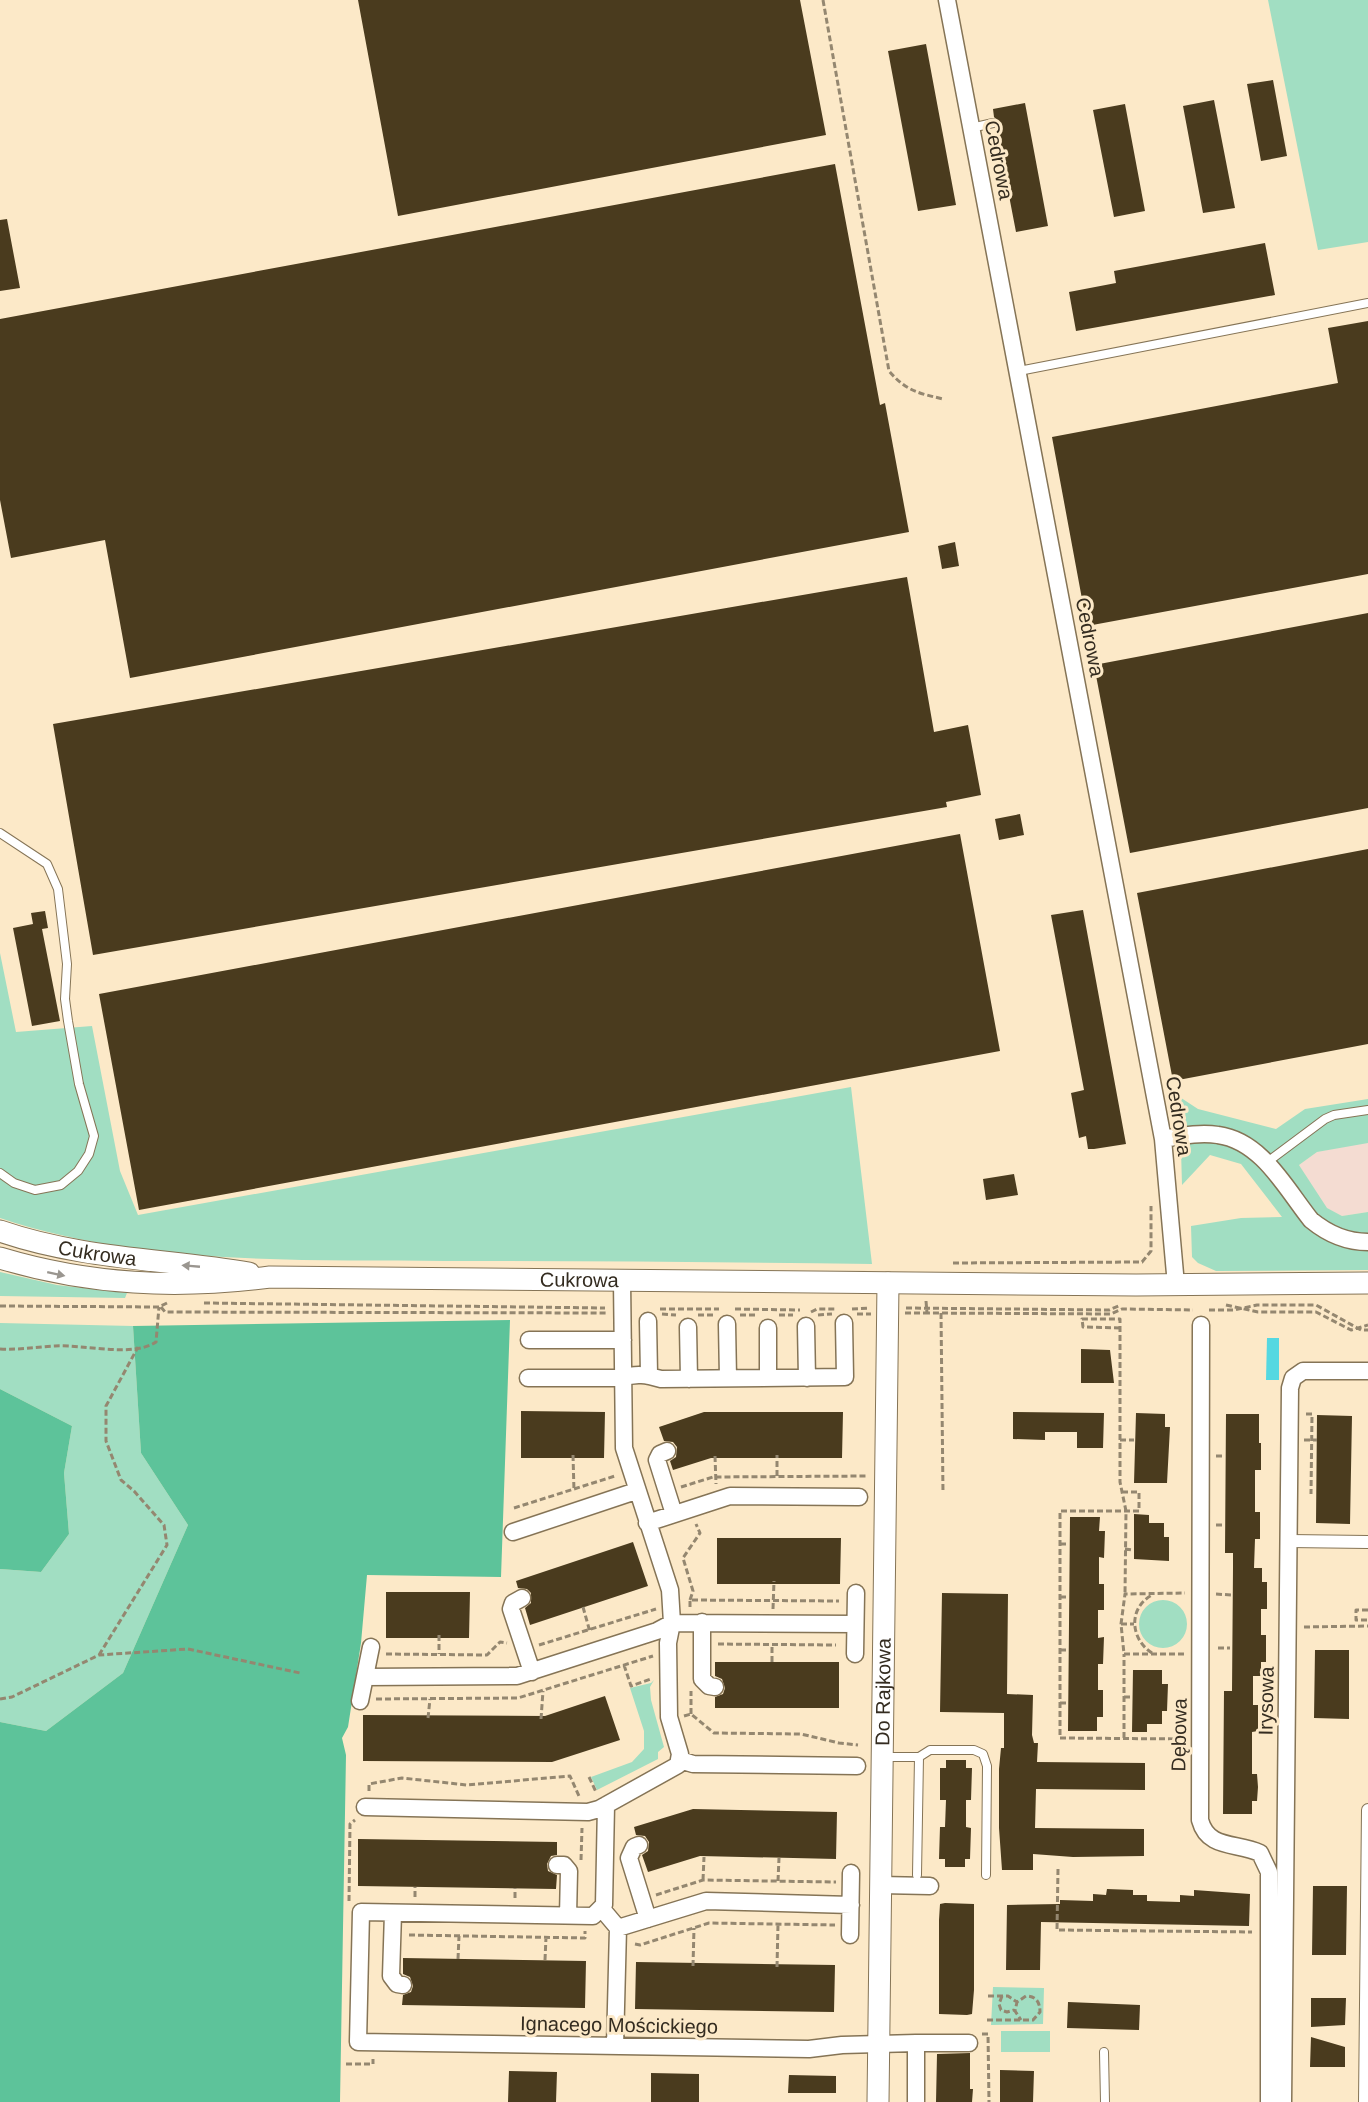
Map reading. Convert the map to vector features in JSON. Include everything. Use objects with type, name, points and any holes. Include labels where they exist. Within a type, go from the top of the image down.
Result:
[{"type":"street","name":"Cedrowa","points":[[947,0],[1163,1138],[1176,1285]]},
{"type":"street","points":[[1163,1138],[1194,1134],[1227,1137],[1241,1142],[1266,1163],[1311,1220],[1321,1228],[1347,1240],[1368,1242]]},
{"type":"street","name":"Cukrowa","points":[[0,1231],[32,1241],[112,1257],[215,1268],[270,1277]]},
{"type":"street","name":"Cukrowa","points":[[0,1258],[67,1276],[112,1281],[219,1284],[270,1277],[1176,1285],[1368,1283]]},
{"type":"street","points":[[622,1280],[624,1448],[632,1493],[647,1523],[670,1590],[672,1623],[668,1643],[669,1719],[680,1760]]},
{"type":"street","name":"Do Rajkowa","points":[[878,2102],[888,1283]]},
{"type":"street","points":[[528,1378],[622,1378],[649,1374],[661,1379],[845,1377],[845,1314]]},
{"type":"street","points":[[649,1374],[652,1315]]},
{"type":"street","points":[[725,1318],[728,1378]]},
{"type":"street","points":[[807,1378],[809,1319]]},
{"type":"street","name":"Dębowa","points":[[1201,1325],[1199,1806],[1203,1830],[1222,1845],[1250,1848],[1260,1853],[1269,1872],[1269,2102]]},
{"type":"street","points":[[688,1327],[689,1379]]},
{"type":"street","points":[[768,1328],[768,1378]]},
{"type":"street","points":[[528,1340],[623,1340]]},
{"type":"street","name":"Irysowa","points":[[1283,2102],[1290,1388],[1293,1378],[1303,1371],[1368,1371]]},
{"type":"street","points":[[667,1452],[660,1454],[657,1460],[674,1514]]},
{"type":"street","points":[[513,1532],[632,1493]]},
{"type":"street","points":[[647,1523],[730,1496],[859,1497]]},
{"type":"street","points":[[1288,1541],[1368,1542]]},
{"type":"street","points":[[855,1654],[856,1593]]},
{"type":"street","points":[[522,1598],[513,1603],[511,1609],[538,1670]]},
{"type":"street","points":[[707,1622],[702,1679],[709,1686],[715,1687]]},
{"type":"street","points":[[365,1677],[511,1677],[657,1631],[672,1623],[855,1624]]},
{"type":"street","points":[[360,1701],[370,1651]]},
{"type":"street","points":[[680,1760],[693,1764],[857,1766]]},
{"type":"street","points":[[367,1807],[588,1812],[602,1797],[674,1768],[680,1760]]},
{"type":"street","points":[[403,1985],[397,1984],[391,1976],[393,1913],[593,1916],[602,1910],[604,1905],[602,1797]]},
{"type":"street","points":[[1365,2102],[1368,1810]]},
{"type":"street","points":[[639,1845],[634,1847],[629,1858],[648,1918]]},
{"type":"street","points":[[557,1864],[564,1864],[569,1871],[577,1916]]},
{"type":"street","points":[[844,1930],[850,1905],[851,1873]]},
{"type":"street","points":[[880,1885],[923,1880]]},
{"type":"street","points":[[618,1934],[648,1918],[706,1901],[850,1905]]},
{"type":"street","points":[[602,1910],[618,1934],[615,2046]]},
{"type":"street","name":"Ignacego Mościckiego","points":[[393,1913],[361,1912],[358,2042],[809,2049],[879,2043],[969,2043]]},
{"type":"street","points":[[916,2043],[916,2102]]},
{"type":"lane","points":[[971,128],[993,123]]},
{"type":"lane","points":[[1019,371],[1368,303]]},
{"type":"lane","points":[[0,832],[46,864],[58,890],[67,964],[65,999],[68,1022],[79,1084],[94,1136],[90,1154],[78,1171],[61,1185],[35,1190],[14,1183],[0,1173]]},
{"type":"lane","points":[[1266,1163],[1325,1119],[1334,1115],[1368,1110]]},
{"type":"lane","points":[[882,1757],[919,1757],[930,1750],[974,1750],[983,1754],[987,1766],[986,1875]]},
{"type":"lane","points":[[919,1757],[923,1880]]},
{"type":"lane","points":[[1104,2052],[1105,2102]]},
{"type":"path","points":[[823,0],[889,371],[901,386],[917,393],[943,399]]},
{"type":"path","points":[[0,1306],[160,1307],[165,1303],[177,1303]]},
{"type":"path","points":[[200,1303],[623,1311]]},
{"type":"path","points":[[809,1319],[818,1309],[845,1314],[888,1310],[1109,1310],[1124,1304],[1199,1305]]},
{"type":"path","points":[[1210,1305],[1232,1305],[1258,1312],[1316,1312],[1350,1330],[1368,1325]]},
{"type":"path","points":[[160,1307],[165,1312],[623,1311]]},
{"type":"path","points":[[0,1349],[22,1350],[54,1346],[115,1349],[150,1346],[156,1342],[160,1307]]},
{"type":"path","points":[[652,1315],[806,1310],[809,1319]]},
{"type":"path","points":[[888,1310],[927,1313]]},
{"type":"path","points":[[941,1312],[943,1493]]},
{"type":"path","points":[[652,1315],[725,1318],[804,1315],[809,1319]]},
{"type":"path","points":[[1120,1328],[1083,1327],[1083,1319],[1102,1316],[1120,1319],[1121,1406],[1120,1440],[1125,1511],[1125,1594],[1121,1624],[1124,1654],[1124,1738]]},
{"type":"path","points":[[99,1655],[167,1545],[164,1525],[121,1480],[106,1441],[106,1406],[138,1347]]},
{"type":"path","points":[[1121,1406],[1126,1406]]},
{"type":"path","points":[[1300,1414],[1312,1414],[1309,1440],[1309,1494],[1316,1494]]},
{"type":"path","points":[[1300,1431],[1300,1440]]},
{"type":"path","points":[[1120,1440],[1134,1440]]},
{"type":"path","points":[[1309,1440],[1317,1440]]},
{"type":"path","points":[[573,1455],[574,1490],[581,1510]]},
{"type":"path","points":[[777,1455],[778,1476],[871,1476]]},
{"type":"path","points":[[715,1456],[715,1477]]},
{"type":"path","points":[[514,1508],[621,1473],[632,1493]]},
{"type":"path","points":[[1122,1492],[1139,1492],[1139,1511],[1060,1511],[1060,1738],[1200,1739]]},
{"type":"path","points":[[671,1605],[690,1601],[693,1591],[682,1558],[700,1533],[691,1508]]},
{"type":"path","points":[[1060,1544],[1069,1544]]},
{"type":"path","points":[[1125,1549],[1133,1550]]},
{"type":"path","points":[[773,1623],[774,1581]]},
{"type":"path","points":[[1125,1594],[1201,1593]]},
{"type":"path","points":[[1157,1594],[1141,1604],[1134,1624],[1141,1643],[1157,1654]]},
{"type":"path","points":[[1060,1597],[1068,1597]]},
{"type":"path","points":[[583,1607],[596,1651]]},
{"type":"path","points":[[541,1719],[543,1686],[538,1670],[537,1646],[659,1608],[657,1631]]},
{"type":"path","points":[[1368,1610],[1356,1610],[1356,1620],[1368,1620]]},
{"type":"path","points":[[707,1622],[712,1644],[836,1645]]},
{"type":"path","points":[[1121,1624],[1134,1624]]},
{"type":"path","points":[[1288,1626],[1368,1626]]},
{"type":"path","points":[[428,1718],[439,1654],[439,1635]]},
{"type":"path","points":[[370,1651],[487,1655],[500,1642],[514,1643]]},
{"type":"path","points":[[772,1645],[772,1662]]},
{"type":"path","points":[[0,1699],[12,1697],[99,1655],[188,1649],[300,1673]]},
{"type":"path","points":[[1060,1650],[1068,1650]]},
{"type":"path","points":[[1124,1654],[1201,1655]]},
{"type":"path","points":[[624,1665],[631,1686],[658,1676]]},
{"type":"path","points":[[1124,1697],[1131,1697]]},
{"type":"path","points":[[1060,1703],[1067,1703]]},
{"type":"path","points":[[669,1719],[691,1714],[714,1732],[801,1734],[858,1745]]},
{"type":"path","points":[[367,1807],[369,1784],[402,1778],[467,1785],[570,1776],[582,1802]]},
{"type":"path","points":[[589,1778],[602,1797],[590,1798]]},
{"type":"path","points":[[703,1880],[704,1857]]},
{"type":"path","points":[[778,1881],[779,1858]]},
{"type":"path","points":[[1058,1869],[1057,1930],[1269,1932]]},
{"type":"path","points":[[392,1935],[585,1938],[577,1916]]},
{"type":"path","points":[[618,1934],[640,1945],[709,1923],[778,1924],[844,1930]]},
{"type":"path","points":[[777,1967],[778,1924]]},
{"type":"path","points":[[1119,1925],[1119,1930]]},
{"type":"path","points":[[1208,1926],[1208,1931]]},
{"type":"path","points":[[693,1966],[694,1928]]},
{"type":"path","points":[[458,1959],[459,1936]]},
{"type":"path","points":[[545,1960],[546,1937]]},
{"type":"path","points":[[988,1996],[1012,1997],[1017,2002]]},
{"type":"path","points":[[987,2020],[1036,2018],[1040,2012],[1039,2003],[1030,1996],[1023,1997],[1010,2012],[1001,2010],[999,2004],[1002,1996]]},
{"type":"path","points":[[1015,2008],[1022,2020]]},
{"type":"shaded area","points":[[1368,1142],[1368,1212],[1342,1216],[1326,1208],[1299,1165],[1317,1152]]},
{"type":"green space","points":[[1268,0],[1368,0],[1368,242],[1318,250]]},
{"type":"green space","points":[[0,953],[16,1032],[92,1026],[120,1171],[138,1215],[851,1087],[872,1264],[220,1257],[108,1244],[53,1233],[0,1218]]},
{"type":"green space","points":[[1169,1090],[1198,1109],[1276,1129],[1305,1109],[1368,1099],[1368,1143],[1317,1152],[1299,1165],[1327,1208],[1342,1216],[1368,1212],[1368,1270],[1216,1271],[1198,1263],[1192,1257],[1191,1226],[1241,1218],[1282,1217],[1241,1164],[1210,1155],[1182,1185],[1181,1150]]},
{"type":"green space","points":[[0,1272],[57,1285],[127,1293],[125,1298],[0,1296]]},
{"type":"green space","points":[[510,1320],[501,1577],[367,1575],[361,1643],[348,1727],[342,1738],[346,1755],[340,2102],[0,2102],[0,1722],[46,1731],[123,1673],[188,1525],[141,1453],[133,1326]]},
{"type":"green space","points":[[0,1323],[133,1326],[141,1453],[188,1525],[123,1673],[46,1731],[0,1722],[0,1569],[41,1572],[69,1534],[64,1473],[72,1426],[0,1389]]},
{"type":"green space","points":[[0,1389],[72,1426],[64,1473],[69,1534],[41,1572],[0,1569]]},
{"type":"green space","points":[[1163,1600],[1180,1607],[1187,1624],[1180,1641],[1163,1648],[1146,1641],[1139,1624],[1146,1607]]},
{"type":"green space","points":[[654,1680],[650,1687],[651,1700],[664,1747],[658,1752],[658,1759],[597,1790],[591,1777],[632,1762],[644,1749],[644,1731],[630,1688],[651,1683]]},
{"type":"green space","points":[[993,1987],[1044,1988],[1043,2024],[991,2025]]},
{"type":"green space","points":[[1001,2031],[1050,2031],[1050,2052],[1001,2052]]},
{"type":"water","points":[[1267,1338],[1279,1338],[1279,1380],[1266,1380]]},
{"type":"building","points":[[358,0],[800,0],[826,135],[398,216]]},
{"type":"building","points":[[926,44],[956,205],[918,211],[888,51]]},
{"type":"building","points":[[1273,80],[1287,156],[1261,161],[1247,84]]},
{"type":"building","points":[[1214,100],[1235,208],[1203,213],[1183,106]]},
{"type":"building","points":[[1025,103],[1048,226],[1016,232],[996,128],[999,122],[994,117],[993,109]]},
{"type":"building","points":[[1125,104],[1145,211],[1114,217],[1093,110]]},
{"type":"building","points":[[835,164],[880,405],[885,403],[909,532],[130,678],[105,540],[11,558],[0,500],[0,319]]},
{"type":"building","points":[[7,219],[20,288],[0,291],[0,220]]},
{"type":"building","points":[[1265,243],[1275,295],[1076,331],[1069,292],[1116,283],[1114,271]]},
{"type":"building","points":[[1368,321],[1368,574],[1087,626],[1052,437],[1338,383],[1328,328]]},
{"type":"building","points":[[955,542],[959,566],[942,569],[938,546]]},
{"type":"building","points":[[907,577],[934,732],[968,725],[981,795],[946,802],[947,807],[93,955],[53,724]]},
{"type":"building","points":[[1368,613],[1368,808],[1130,853],[1094,665]]},
{"type":"building","points":[[1020,814],[1024,835],[999,840],[995,819]]},
{"type":"building","points":[[960,834],[1000,1051],[139,1210],[99,994]]},
{"type":"building","points":[[1368,849],[1368,1044],[1173,1081],[1137,893]]},
{"type":"building","points":[[1083,910],[1126,1144],[1094,1149],[1088,1149],[1086,1136],[1079,1138],[1071,1093],[1084,1090],[1051,915]]},
{"type":"building","points":[[45,911],[48,928],[42,929],[60,1021],[32,1026],[13,928],[33,924],[31,913]]},
{"type":"building","points":[[1014,1174],[1018,1195],[986,1200],[983,1179]]},
{"type":"building","points":[[1081,1349],[1110,1350],[1114,1383],[1081,1383]]},
{"type":"building","points":[[521,1411],[605,1412],[604,1458],[521,1458]]},
{"type":"building","points":[[704,1412],[843,1412],[842,1458],[711,1458],[673,1470],[670,1461],[676,1457],[677,1447],[673,1442],[664,1441],[659,1427]]},
{"type":"building","points":[[1013,1412],[1104,1413],[1103,1448],[1077,1448],[1077,1432],[1045,1432],[1045,1440],[1013,1439]]},
{"type":"building","points":[[1136,1413],[1165,1414],[1165,1427],[1170,1427],[1167,1483],[1134,1483]]},
{"type":"building","points":[[1226,1414],[1259,1414],[1259,1443],[1261,1443],[1261,1470],[1255,1470],[1255,1512],[1260,1512],[1260,1539],[1255,1539],[1254,1568],[1262,1568],[1262,1582],[1267,1582],[1267,1609],[1261,1609],[1261,1635],[1266,1635],[1266,1662],[1261,1662],[1261,1676],[1253,1676],[1253,1705],[1258,1705],[1258,1731],[1252,1732],[1252,1774],[1257,1774],[1258,1787],[1257,1801],[1252,1801],[1252,1814],[1223,1814],[1224,1691],[1232,1691],[1233,1568],[1233,1553],[1225,1553]]},
{"type":"building","points":[[1317,1415],[1352,1416],[1350,1524],[1316,1523]]},
{"type":"building","points":[[1134,1514],[1149,1515],[1149,1523],[1164,1523],[1164,1537],[1169,1537],[1169,1561],[1134,1559]]},
{"type":"building","points":[[1070,1517],[1100,1517],[1099,1531],[1105,1531],[1104,1558],[1099,1557],[1099,1584],[1104,1584],[1104,1610],[1098,1610],[1098,1638],[1104,1637],[1103,1664],[1098,1664],[1098,1690],[1103,1690],[1103,1717],[1097,1717],[1097,1731],[1068,1731]]},
{"type":"building","points":[[717,1538],[841,1538],[840,1584],[717,1584]]},
{"type":"building","points":[[633,1542],[648,1586],[530,1625],[525,1608],[531,1603],[531,1593],[527,1589],[518,1588],[516,1581]]},
{"type":"building","points":[[386,1592],[470,1592],[469,1638],[386,1638]]},
{"type":"building","points":[[942,1593],[1008,1594],[1007,1694],[1033,1695],[1032,1735],[1034,1743],[1038,1743],[1037,1762],[1145,1763],[1145,1790],[1036,1789],[1035,1828],[1144,1829],[1144,1856],[1073,1857],[1033,1854],[1033,1870],[1002,1870],[999,1769],[1001,1748],[1004,1748],[1004,1713],[940,1712]]},
{"type":"building","points":[[1315,1650],[1349,1650],[1349,1719],[1314,1718]]},
{"type":"building","points":[[715,1662],[839,1662],[839,1708],[715,1708],[715,1697],[723,1694],[725,1688],[722,1679],[715,1676]]},
{"type":"building","points":[[1133,1670],[1162,1670],[1162,1684],[1168,1684],[1167,1711],[1162,1711],[1162,1724],[1147,1724],[1147,1732],[1132,1732]]},
{"type":"building","points":[[605,1696],[620,1740],[552,1762],[363,1761],[363,1715],[545,1716]]},
{"type":"building","points":[[946,1760],[966,1760],[966,1768],[972,1768],[971,1800],[966,1800],[966,1827],[971,1828],[970,1859],[965,1859],[965,1867],[945,1867],[945,1859],[939,1859],[940,1827],[945,1827],[946,1800],[940,1800],[940,1768],[946,1768]]},
{"type":"building","points":[[693,1809],[837,1812],[836,1859],[700,1856],[648,1872],[642,1855],[648,1851],[649,1842],[645,1836],[636,1835],[634,1827]]},
{"type":"building","points":[[358,1839],[557,1842],[557,1855],[551,1856],[547,1864],[548,1871],[557,1875],[556,1889],[358,1886]]},
{"type":"building","points":[[1313,1886],[1347,1886],[1346,1955],[1312,1955]]},
{"type":"building","points":[[1107,1889],[1133,1890],[1133,1895],[1147,1895],[1147,1901],[1180,1902],[1180,1895],[1194,1896],[1194,1890],[1250,1894],[1249,1926],[1041,1922],[1040,1970],[1006,1970],[1007,1905],[1060,1904],[1060,1900],[1093,1901],[1093,1894],[1106,1895]]},
{"type":"building","points":[[940,1904],[974,1904],[972,2014],[939,2014],[939,1920]]},
{"type":"building","points":[[403,1958],[586,1961],[585,2008],[402,2005],[403,1995],[411,1992],[413,1986],[410,1977],[403,1974]]},
{"type":"building","points":[[636,1962],[835,1965],[834,2012],[635,2009]]},
{"type":"building","points":[[1311,1998],[1346,1998],[1345,2025],[1311,2027]]},
{"type":"building","points":[[1068,2002],[1140,2005],[1139,2030],[1067,2028]]},
{"type":"building","points":[[1311,2037],[1345,2047],[1345,2067],[1310,2067]]},
{"type":"building","points":[[970,2053],[972,2102],[936,2102],[937,2054]]},
{"type":"building","points":[[1000,2070],[1034,2071],[1033,2102],[1000,2102]]},
{"type":"building","points":[[509,2071],[557,2072],[556,2102],[508,2102]]},
{"type":"building","points":[[651,2073],[699,2074],[699,2102],[651,2102]]},
{"type":"building","points":[[789,2075],[836,2076],[836,2093],[788,2093]]}]
